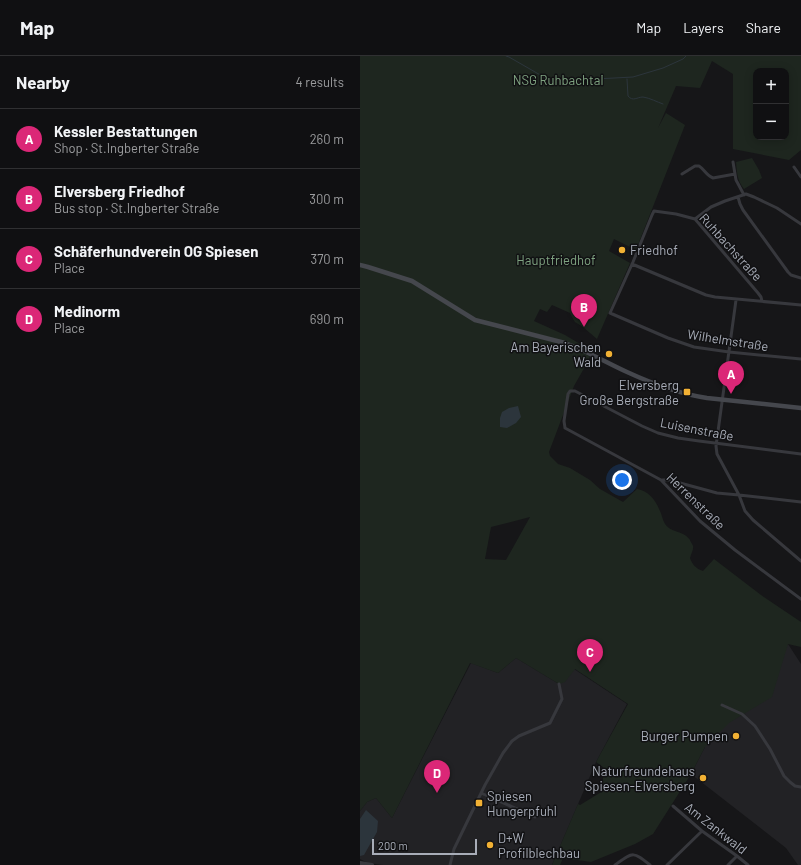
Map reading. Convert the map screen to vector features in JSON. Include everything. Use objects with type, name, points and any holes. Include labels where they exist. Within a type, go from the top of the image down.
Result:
[{"type":"main road","points":[[360,265],[412,281],[476,320],[565,343],[629,373],[671,390],[722,400],[801,408]]},
{"type":"street","points":[[733,162],[738,185],[744,194]]},
{"type":"street","points":[[682,174],[695,166],[699,166],[713,178],[735,174]]},
{"type":"street","points":[[794,167],[801,177]]},
{"type":"street","points":[[695,219],[710,207],[744,194],[778,208],[801,224]]},
{"type":"street","points":[[738,196],[740,204],[788,272],[801,278]]},
{"type":"street","name":"Ruhbachstraße","points":[[632,264],[654,211],[676,214],[695,219],[758,293],[762,301]]},
{"type":"street","points":[[632,264],[706,295],[736,300],[801,305]]},
{"type":"street","name":"Wilhelmstraße","points":[[632,264],[610,313],[683,344],[694,347],[801,359]]},
{"type":"street","points":[[736,300],[722,400],[717,454],[739,494],[745,511],[753,520],[801,561]]},
{"type":"street","name":"Herrenstraße","points":[[575,391],[570,391],[568,394],[564,422],[565,428],[661,480],[700,521],[735,550],[801,599]]},
{"type":"street","name":"Luisenstraße","points":[[575,391],[658,433],[678,438],[731,446],[801,454]]},
{"type":"street","points":[[661,480],[669,480],[717,493],[739,494],[801,502]]},
{"type":"street","points":[[450,865],[454,849],[502,753],[512,741],[519,736],[550,723],[562,699],[559,684]]},
{"type":"street","points":[[722,705],[742,714],[752,723],[770,749],[784,776],[796,786],[801,787]]},
{"type":"street","points":[[481,793],[535,817]]},
{"type":"street","name":"Am Zankwald","points":[[673,806],[702,831],[748,865]]},
{"type":"street","points":[[667,865],[702,831]]},
{"type":"street","points":[[615,865],[629,855],[633,854],[638,855],[650,865]]},
{"type":"street","points":[[728,865],[737,856]]},
{"type":"street","points":[[360,863],[372,865]]},
{"type":"shaded area","points":[[518,406],[521,417],[516,423],[507,428],[500,427],[502,412],[509,408]]},
{"type":"shaded area","points":[[788,644],[801,664],[801,865],[798,865],[786,848],[691,774],[705,747],[704,710]]},
{"type":"shaded area","points":[[516,658],[559,684],[574,669],[627,704],[596,762],[552,865],[383,865],[368,863],[360,859],[360,811],[367,802],[376,798],[392,818],[471,663],[498,673]]},
{"type":"shaded area","points":[[366,810],[378,821],[377,832],[364,855],[360,856],[360,819]]},
{"type":"green space","points":[[360,56],[801,56],[801,150],[789,160],[733,149],[733,74],[712,61],[700,88],[676,86],[658,128],[666,113],[685,125],[636,250],[614,239],[609,251],[630,263],[597,339],[575,322],[570,313],[552,305],[547,312],[540,309],[534,321],[565,335],[592,351],[574,386],[549,452],[550,456],[558,464],[570,468],[590,480],[600,489],[623,502],[637,489],[648,494],[655,502],[665,524],[670,529],[684,535],[690,540],[693,545],[693,550],[690,558],[696,568],[703,571],[714,559],[761,595],[801,622],[801,647],[788,644],[772,697],[729,723],[705,747],[691,774],[653,834],[635,844],[591,862],[563,858],[560,865],[552,865],[578,804],[580,805],[603,791],[603,767],[596,762],[628,704],[575,669],[565,682],[559,684],[516,658],[498,673],[470,663],[392,818],[376,798],[367,802],[360,811]],"holes":[[[530,517],[506,560],[485,559],[491,527]]]},
{"type":"green space","points":[[752,158],[762,178],[744,189],[737,173],[736,162]]},
{"type":"waterway","points":[[506,56],[549,80],[633,77],[663,68],[683,59],[686,56]]},
{"type":"waterway","points":[[627,79],[628,96],[630,98],[633,99],[643,97],[663,104]]},
{"type":"place","name":"Friedhof","points":[[622,250]]},
{"type":"place","name":"Elversberg Friedhof","points":[[584,327]]},
{"type":"place","name":"Am Bayerischen Wald","points":[[609,354]]},
{"type":"place","name":"Elversberg Große Bergstraße","points":[[687,392]]},
{"type":"place","name":"Kessler Bestattungen","points":[[731,394]]},
{"type":"place","name":"Schäferhundverein OG Spiesen","points":[[590,672]]},
{"type":"place","name":"Burger Pumpen","points":[[736,736]]},
{"type":"place","name":"Naturfreundehaus Spiesen-Elversberg","points":[[703,778]]},
{"type":"place","name":"Medinorm","points":[[437,793]]},
{"type":"place","name":"Spiesen Hungerpfuhl","points":[[479,803]]},
{"type":"place","name":"D+W Profilblechbau","points":[[490,845]]},
{"type":"park label","name":"NSG Ruhbachtal","points":[[558,80]]},
{"type":"park label","name":"Hauptfriedhof","points":[[556,260]]}]
